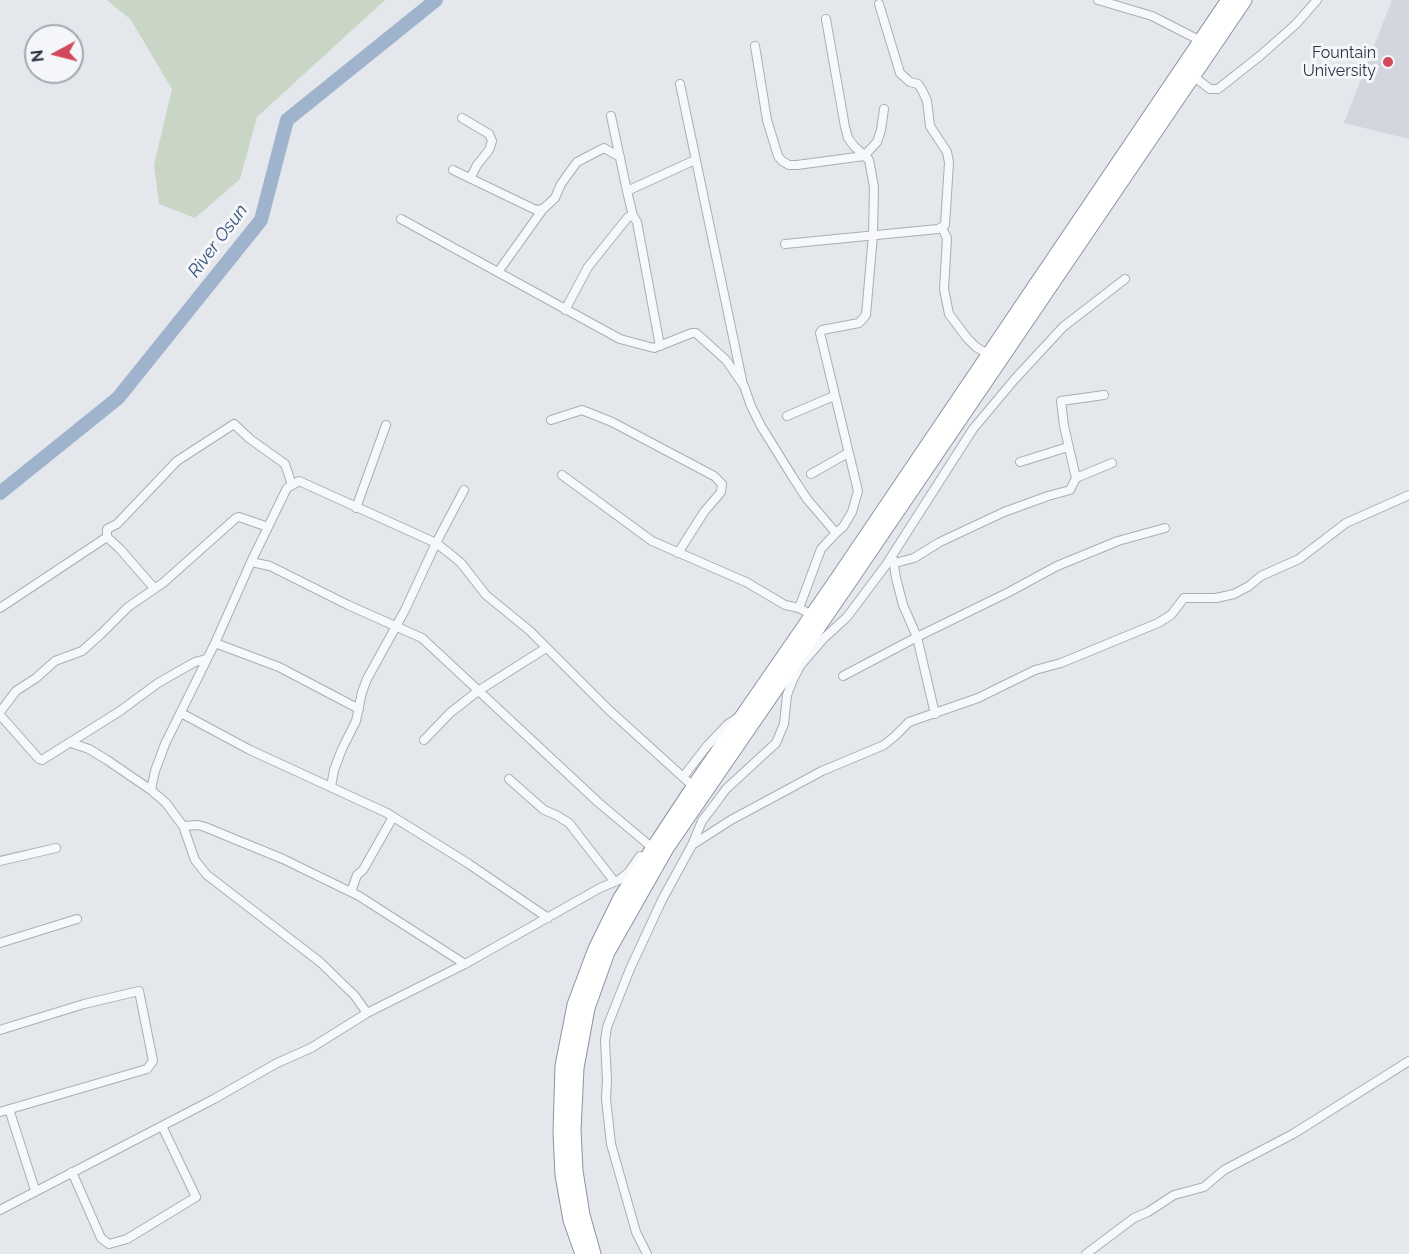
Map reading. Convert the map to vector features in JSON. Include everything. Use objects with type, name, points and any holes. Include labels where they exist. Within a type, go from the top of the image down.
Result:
[{"type":"highway","points":[[593,1254],[582,1215],[575,1171],[573,1120],[576,1068],[587,1008],[607,952],[666,848],[989,355],[1229,0]]},
{"type":"highway","points":[[583,1254],[571,1220],[563,1175],[561,1132],[563,1066],[575,1005],[596,949],[621,898],[688,782],[746,712],[817,618],[1244,0]]},
{"type":"street","points":[[1098,0],[1152,16],[1202,41]]},
{"type":"street","points":[[1192,76],[1210,89],[1218,90],[1296,24],[1317,0]]},
{"type":"street","points":[[879,4],[900,74],[910,82],[918,84],[922,90],[927,100],[930,126],[947,152],[949,174],[945,225],[942,228]]},
{"type":"street","points":[[647,1254],[636,1232],[612,1144],[606,1099],[605,1041],[607,1027],[649,927],[702,821],[726,789],[776,743],[783,724],[787,695],[817,618],[821,549],[848,520],[857,501],[858,492],[820,333],[822,330],[859,323],[866,315],[873,235],[874,187],[869,160],[848,138],[826,19]]},
{"type":"street","points":[[754,46],[767,120],[778,156],[789,165],[864,156],[877,142],[884,109]]},
{"type":"street","points":[[680,84],[744,386],[761,426],[807,500],[836,533]]},
{"type":"street","points":[[611,116],[633,216],[637,222],[660,346]]},
{"type":"street","points":[[462,118],[489,134],[492,141],[489,150],[471,177]]},
{"type":"street","points":[[498,272],[543,209],[555,198],[561,184],[577,162],[604,148],[620,157]]},
{"type":"street","points":[[627,191],[695,160]]},
{"type":"street","points":[[453,170],[536,210],[543,209]]},
{"type":"street","points":[[565,310],[588,267],[628,217],[633,216]]},
{"type":"street","points":[[400,219],[620,339],[649,348],[696,333],[726,360],[744,386]]},
{"type":"street","points":[[785,244],[942,228]]},
{"type":"street","points":[[942,228],[947,238],[944,288],[949,314],[967,338],[989,355]]},
{"type":"street","points":[[562,475],[652,542],[747,582],[785,605],[817,618],[847,617],[893,559],[973,429],[1063,327],[1125,279]]},
{"type":"street","points":[[726,360],[737,357]]},
{"type":"street","points":[[1076,478],[1068,447],[1061,401],[1104,395]]},
{"type":"street","points":[[787,416],[834,396]]},
{"type":"street","points":[[551,420],[582,410],[612,422],[714,476],[722,484],[720,492],[704,512],[678,553]]},
{"type":"street","points":[[0,608],[106,537],[107,529],[117,524],[177,461],[234,424],[250,439],[285,464],[292,484]]},
{"type":"street","points":[[356,508],[386,425]]},
{"type":"street","points":[[1020,462],[1068,447]]},
{"type":"street","points":[[811,474],[848,453]]},
{"type":"street","points":[[893,559],[914,558],[940,542],[1005,512],[1070,490],[1076,478],[1112,463]]},
{"type":"street","points":[[151,790],[165,744],[215,644],[251,562],[287,488],[299,481],[436,543],[461,563],[486,595],[530,631],[609,710],[688,782]]},
{"type":"street","points":[[331,787],[334,770],[359,709],[367,680],[405,610],[464,490]]},
{"type":"street","points":[[692,845],[731,820],[822,771],[884,745],[909,722],[978,698],[1035,670],[1061,663],[1158,623],[1171,615],[1184,598],[1216,598],[1234,594],[1261,576],[1299,560],[1346,523],[1409,495]]},
{"type":"street","points":[[206,659],[195,662],[158,683],[45,759],[39,759],[0,714],[16,691],[36,678],[55,661],[82,651],[128,607],[163,583],[197,555],[210,540],[236,518],[268,527]]},
{"type":"street","points":[[843,676],[1057,566],[1118,541],[1165,528]]},
{"type":"street","points":[[106,537],[120,549],[154,588]]},
{"type":"street","points":[[893,559],[903,605],[917,637],[935,714]]},
{"type":"street","points":[[0,1210],[254,1078],[277,1063],[311,1048],[367,1013],[465,964],[624,877],[652,846],[591,795],[422,638],[348,605],[270,566],[251,562]]},
{"type":"street","points":[[215,644],[279,667],[359,709]]},
{"type":"street","points":[[424,740],[450,712],[478,691],[546,648]]},
{"type":"street","points":[[181,713],[250,750],[393,818],[469,864],[548,918]]},
{"type":"street","points":[[71,743],[89,749],[151,790],[166,803],[183,826],[195,860],[207,875],[320,962],[355,996],[367,1013]]},
{"type":"street","points":[[135,779],[155,771]]},
{"type":"street","points":[[509,779],[544,810],[569,823],[614,881]]},
{"type":"street","points":[[351,892],[357,875],[363,870],[393,818]]},
{"type":"street","points":[[183,826],[198,825],[283,859],[351,892],[465,964]]},
{"type":"street","points":[[0,861],[56,848]]},
{"type":"street","points":[[0,943],[77,919]]},
{"type":"street","points":[[0,1030],[84,1004],[140,992],[153,1058],[152,1065],[147,1069],[4,1111],[35,1190]]},
{"type":"street","points":[[1086,1254],[1134,1218],[1174,1195],[1204,1187],[1224,1170],[1293,1134],[1409,1061]]},
{"type":"street","points":[[72,1172],[101,1238],[109,1244],[127,1239],[196,1197],[162,1126]]},
{"type":"shaded area","name":"Fountain University","points":[[1392,0],[1409,0],[1409,139],[1344,123]]},
{"type":"green space","points":[[107,0],[385,0],[257,117],[240,179],[195,218],[159,204],[154,165],[172,89],[131,20]]},
{"type":"waterway","name":"River Osun","points":[[0,493],[118,398],[261,220],[287,120],[436,0]]},
{"type":"place","name":"Fountain University","points":[[1388,62]]}]
